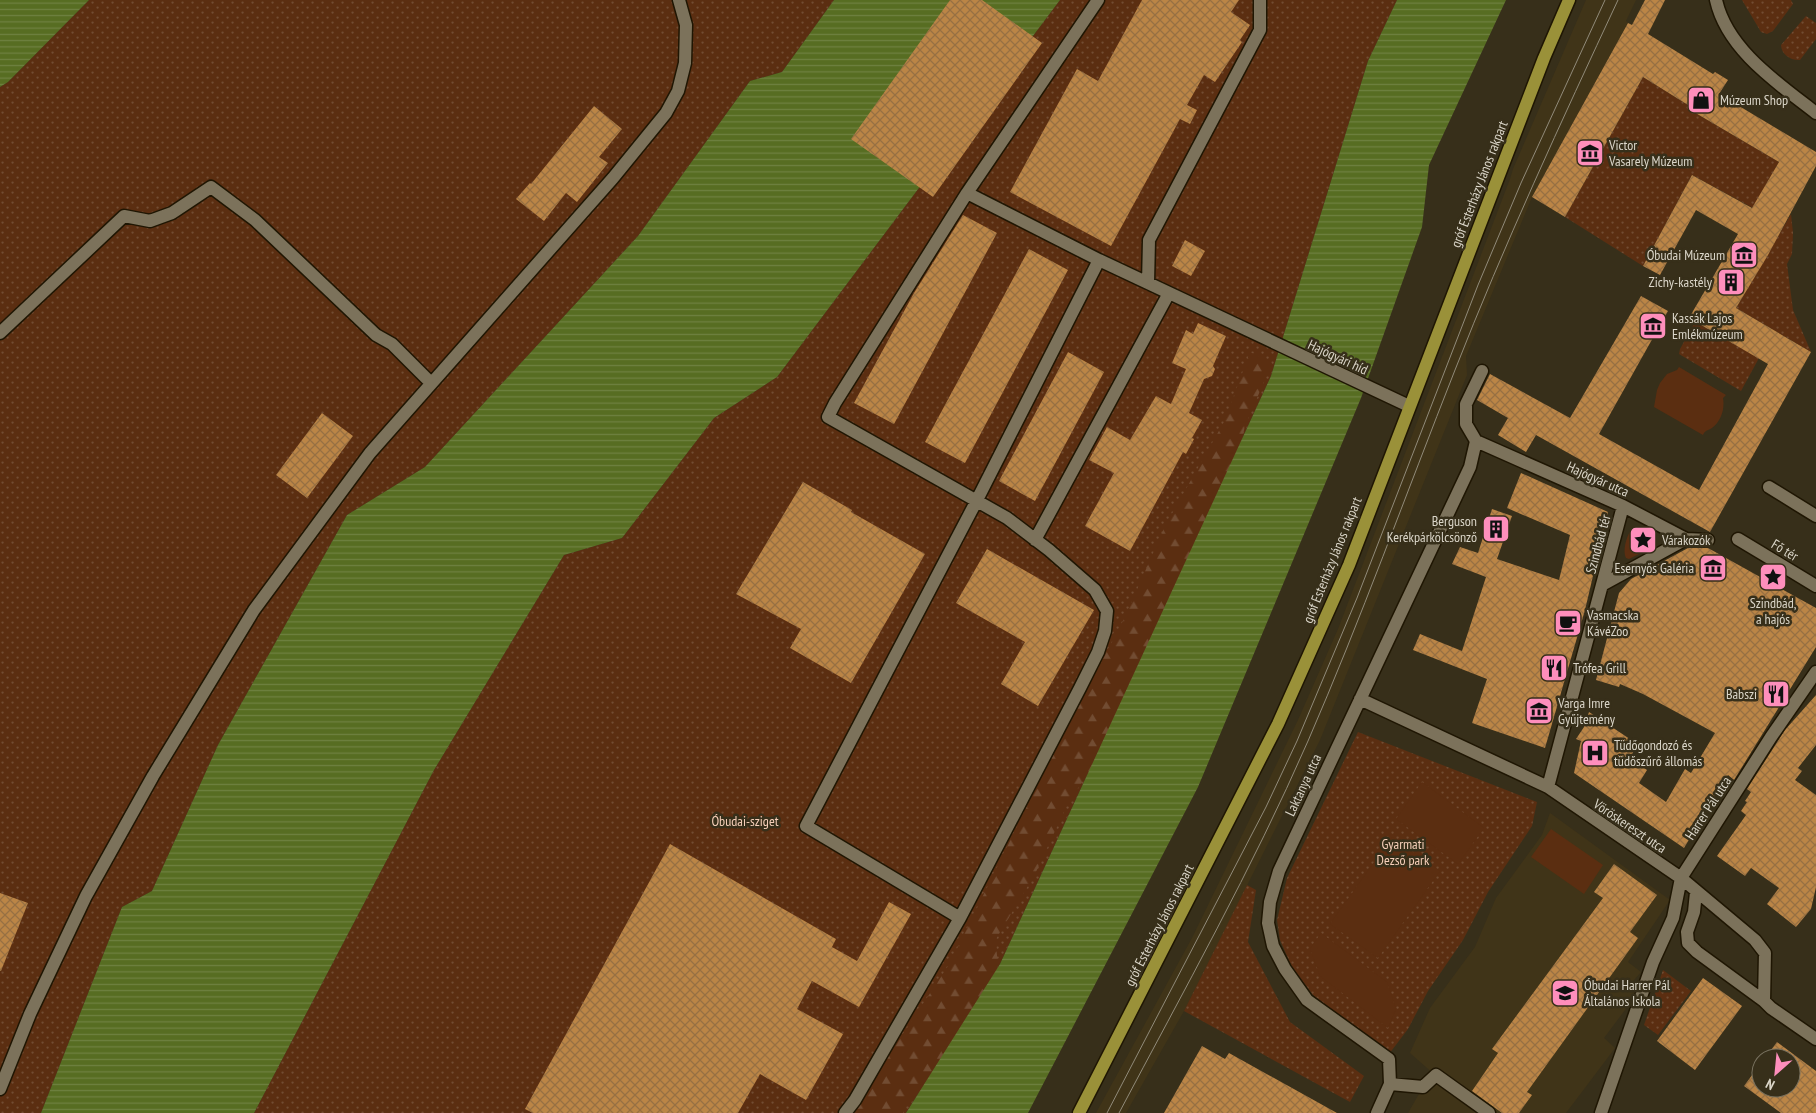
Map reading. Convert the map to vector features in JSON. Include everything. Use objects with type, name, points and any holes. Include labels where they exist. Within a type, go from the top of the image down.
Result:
[{"type":"main road","name":"gróf Esterházy János rakpart","points":[[1079,1113],[1278,724],[1351,560],[1544,58],[1569,0]]},
{"type":"street","points":[[0,1089],[30,1014],[86,896],[153,776],[254,610],[370,453],[613,178],[666,113],[678,91],[685,63],[686,25],[679,0]]},
{"type":"street","points":[[845,1113],[855,1100],[960,918],[1080,688],[1098,652],[1105,631],[1106,612],[1095,590],[1007,518],[828,417],[967,193],[1098,0]]},
{"type":"street","points":[[1148,283],[1149,240],[1260,30],[1260,0]]},
{"type":"street","points":[[1716,0],[1725,23],[1747,56],[1816,114]]},
{"type":"street","points":[[0,333],[124,216],[150,221],[172,213],[211,187],[255,220],[369,329],[392,344],[431,383]]},
{"type":"street","name":"Hajógyári híd","points":[[967,193],[1099,260],[1409,406]]},
{"type":"street","points":[[960,918],[806,826],[977,500],[1099,260]]},
{"type":"street","points":[[1036,540],[1169,293]]},
{"type":"street","points":[[1476,441],[1466,424],[1466,404],[1482,371]]},
{"type":"street","name":"Hajógyár utca","points":[[1476,441],[1623,506],[1686,539],[1708,540]]},
{"type":"street","name":"Laktanya utca","points":[[1377,1113],[1390,1084],[1389,1059],[1307,1000],[1285,969],[1273,946],[1268,923],[1270,902],[1279,871],[1470,467],[1476,441]]},
{"type":"street","points":[[1769,487],[1816,516]]},
{"type":"street","name":"Szindbád tér","points":[[1602,584],[1623,506]]},
{"type":"street","name":"Szindbád tér","points":[[1602,584],[1686,539]]},
{"type":"street","name":"Fő tér","points":[[1738,539],[1816,586]]},
{"type":"street","points":[[1548,787],[1602,584]]},
{"type":"street","name":"Harrer Pál utca","points":[[1601,1113],[1653,962],[1673,918],[1681,878],[1766,745],[1816,672]]},
{"type":"street","name":"Vöröskereszt utca","points":[[1360,699],[1548,787],[1681,878],[1754,940],[1765,953],[1764,1001]]},
{"type":"street","points":[[1696,892],[1694,912],[1687,932],[1688,943],[1697,952],[1771,1008],[1816,1039]]},
{"type":"street","points":[[1390,1084],[1423,1087],[1436,1075],[1489,1113]]},
{"type":"shaded area","points":[[0,0],[89,0],[8,82],[0,87]]},
{"type":"shaded area","points":[[834,0],[1060,0],[777,377],[714,418],[622,538],[564,555],[434,770],[254,1113],[41,1113],[122,907],[152,891],[218,745],[347,515],[425,467],[638,236],[750,81],[782,72]]},
{"type":"shaded area","points":[[1397,0],[1506,0],[1429,165],[1422,227],[1361,398],[1198,787],[1028,1113],[906,1113],[1000,964],[1271,376],[1368,61]]},
{"type":"shaded area","points":[[1586,0],[1636,0],[1626,21],[1628,23],[1532,197],[1466,356],[1467,375],[1320,740],[1184,1011],[1126,1113],[1096,1113],[1192,938],[1298,720],[1338,629],[1513,169]]},
{"type":"shaded area","points":[[1550,813],[1670,900],[1628,962],[1641,972],[1628,987],[1637,994],[1604,1038],[1615,1048],[1566,1113],[1408,1113],[1423,1087],[1435,1075],[1410,1053],[1430,1008],[1475,947],[1496,898],[1542,835]]},
{"type":"green space","points":[[89,0],[834,0],[782,72],[750,81],[638,236],[425,467],[347,515],[218,745],[152,891],[122,907],[41,1113],[0,1113],[0,87],[8,82]]},
{"type":"green space","name":"Óbudai-sziget","points":[[1060,0],[1397,0],[1368,61],[1271,376],[1000,964],[906,1113],[254,1113],[434,770],[564,555],[622,538],[714,418],[777,377]]},
{"type":"green space","points":[[1742,0],[1791,0],[1793,4],[1773,31],[1767,34],[1761,32]]},
{"type":"green space","points":[[1806,16],[1816,23],[1816,39],[1800,60],[1793,59],[1785,54],[1781,45]]},
{"type":"green space","points":[[1643,77],[1688,105],[1687,108],[1779,162],[1753,208],[1692,175],[1643,266],[1565,217]]},
{"type":"green space","points":[[1791,214],[1793,233],[1792,254],[1787,264],[1793,310],[1811,352],[1736,308]]},
{"type":"green space","points":[[1695,322],[1759,358],[1741,391],[1679,354]]},
{"type":"green space","points":[[1250,352],[1272,363],[1245,426],[1236,464],[1126,718],[1068,803],[1035,874],[996,939],[1000,1005],[947,1071],[906,1103],[903,1113],[851,1113],[950,963],[1038,784],[1125,617],[1165,526],[1224,422]]},
{"type":"green space","points":[[1679,367],[1726,395],[1723,398],[1720,418],[1703,435],[1654,407],[1660,383],[1667,374],[1677,370]]},
{"type":"green space","points":[[1634,527],[1656,540],[1648,539],[1646,542],[1644,536],[1639,533],[1633,540],[1633,546],[1639,544],[1645,547],[1655,546],[1629,559],[1625,555],[1625,546],[1627,537]]},
{"type":"green space","name":"Gyarmati Dezső park","points":[[1358,732],[1537,802],[1532,826],[1488,892],[1463,940],[1428,991],[1408,1029],[1389,1054],[1313,995],[1291,965],[1280,940],[1277,920],[1287,878]]},
{"type":"green space","points":[[1422,782],[1484,828],[1458,864],[1396,819]]},
{"type":"green space","points":[[1551,829],[1603,865],[1584,894],[1531,857]]},
{"type":"green space","points":[[1392,837],[1440,871],[1378,958],[1330,924]]},
{"type":"green space","points":[[1247,885],[1256,890],[1248,942],[1290,1022],[1364,1076],[1350,1102],[1184,1011]]},
{"type":"green space","points":[[1321,933],[1387,982],[1396,1009],[1388,1028],[1320,976],[1310,949]]},
{"type":"green space","points":[[1663,970],[1691,991],[1658,1035],[1644,1025]]},
{"type":"building","points":[[950,0],[982,0],[1042,43],[933,197],[851,139]]},
{"type":"building","points":[[1142,0],[1239,0],[1231,12],[1250,25],[1240,40],[1242,42],[1215,82],[1204,75],[1187,105],[1197,110],[1190,124],[1180,119],[1111,246],[1010,192],[1077,69],[1098,81]]},
{"type":"building","name":"Zichy-kastély","points":[[1645,0],[1665,0],[1648,34],[1713,74],[1715,72],[1728,80],[1719,94],[1816,152],[1816,166],[1768,255],[1736,308],[1811,352],[1710,532],[1536,435],[1526,452],[1498,435],[1508,418],[1477,400],[1490,374],[1570,418],[1641,296],[1668,311],[1599,434],[1699,490],[1768,364],[1689,318],[1738,234],[1696,210],[1660,275],[1643,266],[1692,175],[1752,208],[1779,162],[1687,108],[1688,105],[1643,77],[1565,217],[1532,197],[1628,23],[1632,25]]},
{"type":"building","points":[[594,106],[622,129],[599,157],[608,163],[577,202],[566,193],[544,221],[516,199],[531,184]]},
{"type":"building","points":[[963,215],[997,233],[894,424],[854,403],[914,293]]},
{"type":"building","points":[[1185,240],[1205,251],[1191,276],[1172,266]]},
{"type":"building","points":[[1029,249],[1068,270],[965,463],[925,442]]},
{"type":"building","points":[[1198,323],[1226,336],[1213,366],[1215,369],[1212,376],[1204,379],[1189,413],[1202,420],[1186,454],[1183,452],[1130,551],[1085,526],[1114,473],[1089,460],[1107,427],[1130,440],[1156,396],[1171,404],[1186,369],[1172,363],[1186,330],[1193,334]]},
{"type":"building","points":[[1068,352],[1104,372],[1035,501],[999,481]]},
{"type":"building","points":[[322,413],[353,436],[307,498],[276,475]]},
{"type":"building","points":[[1521,473],[1608,512],[1585,610],[1545,748],[1472,723],[1487,679],[1413,650],[1420,634],[1462,651],[1486,577],[1452,564],[1460,547],[1478,553],[1492,509],[1512,516],[1497,559],[1559,580],[1570,535],[1507,508]]},
{"type":"building","points":[[803,482],[925,554],[851,683],[790,648],[801,629],[736,594]]},
{"type":"building","points":[[1688,548],[1708,548],[1816,608],[1816,647],[1734,780],[1728,775],[1684,848],[1574,773],[1581,741],[1576,739],[1584,727],[1589,712],[1636,743],[1631,759],[1647,770],[1639,783],[1666,802],[1685,769],[1691,773],[1715,733],[1643,694],[1620,684],[1619,687],[1596,680],[1619,593],[1631,579]]},
{"type":"building","points":[[987,549],[1094,610],[1038,706],[1001,684],[1025,642],[956,603]]},
{"type":"building","points":[[1816,695],[1816,745],[1798,768],[1802,771],[1795,780],[1816,795],[1816,887],[1811,909],[1796,927],[1767,904],[1779,888],[1751,868],[1745,876],[1717,856],[1746,815],[1741,811],[1751,792],[1747,789],[1785,730]]},
{"type":"building","points":[[670,844],[836,939],[832,947],[857,961],[889,902],[911,914],[859,1007],[812,981],[797,1009],[843,1034],[806,1100],[760,1074],[738,1113],[533,1113],[525,1109]]},
{"type":"building","name":"Óbudai Harrer Pál Általános Iskola","points":[[1614,864],[1657,895],[1630,932],[1638,938],[1527,1092],[1532,1095],[1519,1113],[1502,1113],[1472,1091],[1498,1053],[1492,1049],[1603,898],[1594,892]]},
{"type":"building","points":[[0,893],[28,903],[1,971],[0,971]]},
{"type":"building","points":[[1703,978],[1742,1006],[1695,1070],[1657,1041]]},
{"type":"building","points":[[1777,1042],[1785,1048],[1772,1048]]},
{"type":"building","points":[[1202,1046],[1225,1059],[1229,1053],[1337,1113],[1164,1113]]},
{"type":"building","points":[[1801,1060],[1816,1071],[1816,1113],[1781,1113],[1760,1098],[1801,1098]]},
{"type":"building","points":[[1751,1077],[1751,1091],[1744,1086]]},
{"type":"tram line","points":[[1107,1113],[1266,807],[1297,741],[1357,598],[1478,285],[1521,183],[1605,0]]},
{"type":"tram line","points":[[1119,1113],[1241,883],[1308,741],[1493,277],[1554,138],[1618,0]]},
{"type":"place","name":"Múzeum Shop","points":[[1701,100]]},
{"type":"place","name":"Victor Vasarely Múzeum","points":[[1590,153]]},
{"type":"place","name":"Óbudai Múzeum","points":[[1744,255]]},
{"type":"place","name":"Zichy-kastély","points":[[1731,282]]},
{"type":"place","name":"Kassák Lajos Emlékmúzeum","points":[[1653,326]]},
{"type":"place","name":"Berguson Kerékpárkölcsönző","points":[[1496,529]]},
{"type":"place","name":"Várakozók","points":[[1643,540]]},
{"type":"place","name":"Esernyős Galéria","points":[[1713,568]]},
{"type":"place","name":"Szindbád, a hajós","points":[[1773,577]]},
{"type":"place","name":"Vasmacska KávéZoo","points":[[1568,623]]},
{"type":"place","name":"Trófea Grill","points":[[1554,668]]},
{"type":"place","name":"Babszi","points":[[1776,694]]},
{"type":"place","name":"Varga Imre Gyűjtemény","points":[[1539,711]]},
{"type":"place","name":"Tüdőgondozó és tüdőszűrő állomás","points":[[1595,753]]},
{"type":"place","name":"Óbudai Harrer Pál Általános Iskola","points":[[1565,993]]}]
